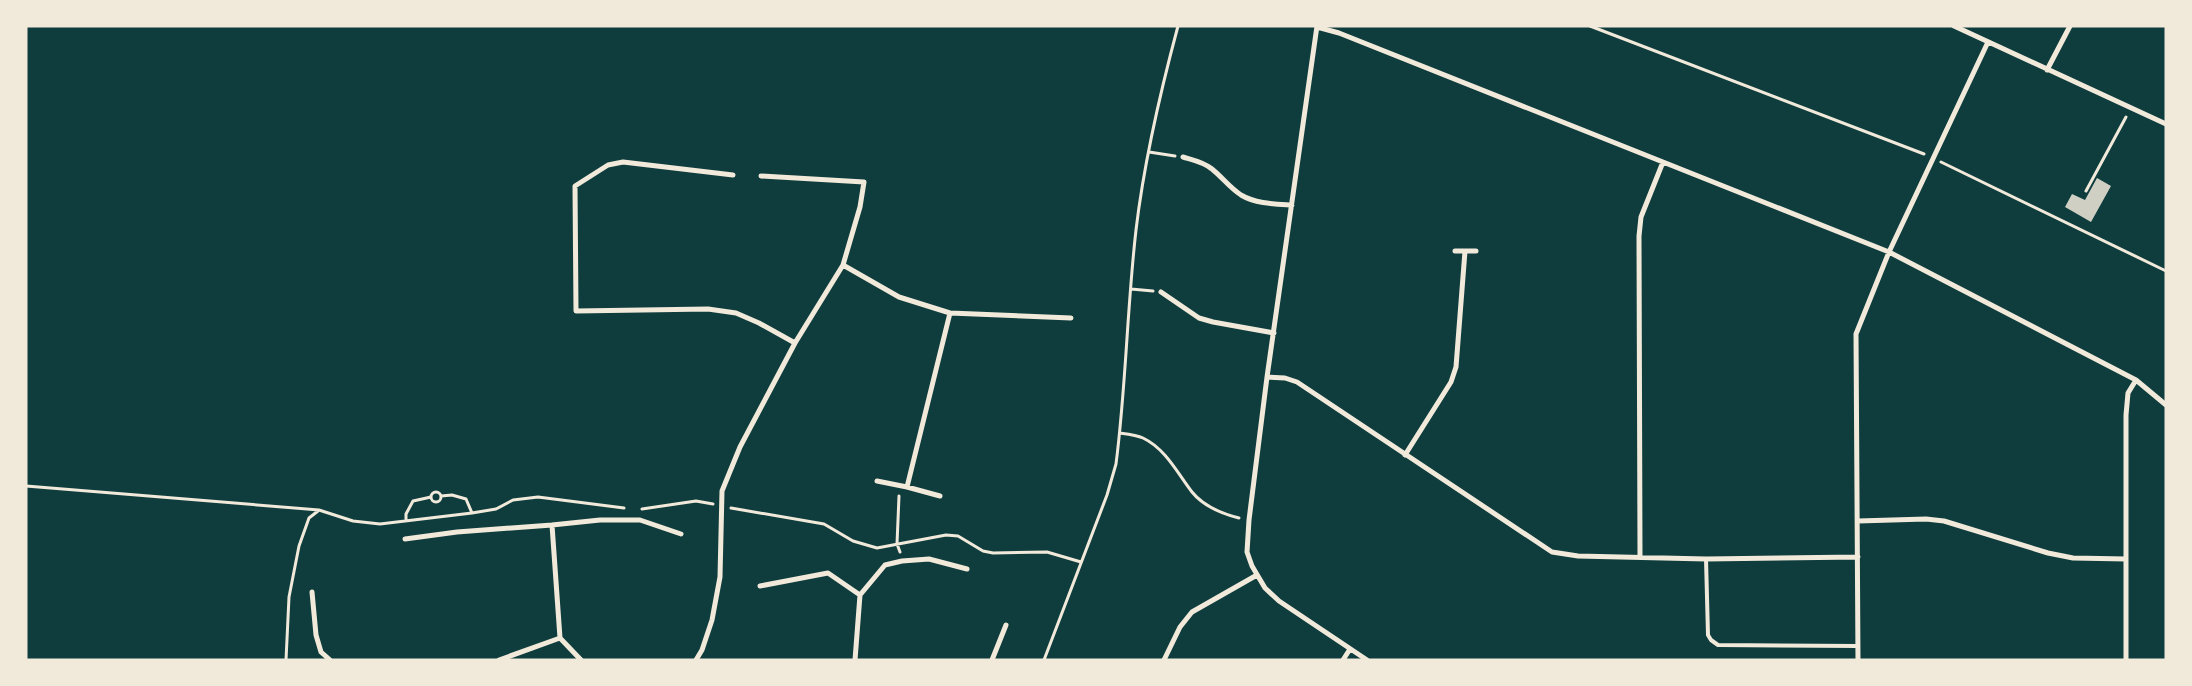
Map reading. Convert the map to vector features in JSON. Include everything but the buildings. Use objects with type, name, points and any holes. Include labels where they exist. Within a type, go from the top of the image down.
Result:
[{"type":"street","points":[[1367,660],[1279,601],[1265,588],[1252,566],[1247,552],[1249,520],[1267,377],[1317,26],[1339,33],[1889,252],[2136,380],[2166,405]]},
{"type":"street","points":[[1954,26],[2166,124]]},
{"type":"street","points":[[2047,70],[2070,26]]},
{"type":"street","points":[[1858,660],[1856,334],[1889,252],[1988,42]]},
{"type":"street","points":[[1182,157],[1200,162],[1211,168],[1230,187],[1243,196],[1259,202],[1292,205]]},
{"type":"street","points":[[733,175],[623,162],[608,165],[576,186],[576,311],[708,309],[736,313],[759,322],[795,343]]},
{"type":"street","points":[[1640,557],[1639,236],[1641,217],[1662,162]]},
{"type":"street","points":[[696,660],[702,650],[712,620],[720,577],[722,491],[740,447],[795,343],[843,265],[860,207],[864,182],[762,176]]},
{"type":"street","points":[[1455,251],[1476,250]]},
{"type":"street","points":[[1405,455],[1451,382],[1456,367],[1465,251]]},
{"type":"street","points":[[843,265],[899,297],[950,313],[1071,318]]},
{"type":"street","points":[[1161,292],[1199,318],[1274,333]]},
{"type":"street","points":[[907,486],[950,313]]},
{"type":"street","points":[[1267,377],[1285,378],[1297,382],[1552,552],[1578,556],[1706,559],[1858,556]]},
{"type":"street","points":[[2126,660],[2126,415],[2128,394],[2136,380]]},
{"type":"street","points":[[877,481],[907,486],[940,496]]},
{"type":"street","points":[[405,539],[457,532],[600,520],[640,520],[681,534]]},
{"type":"street","points":[[1858,520],[1935,520],[2048,553],[2073,558],[2126,559]]},
{"type":"street","points":[[552,525],[560,638],[581,660]]},
{"type":"street","points":[[855,660],[860,594],[885,565],[902,561],[930,559],[967,569]]},
{"type":"street","points":[[760,586],[828,573],[860,594]]},
{"type":"street","points":[[1164,660],[1180,627],[1192,612],[1257,575]]},
{"type":"street","points":[[312,592],[316,635],[321,652],[330,660]]},
{"type":"street","points":[[992,660],[1006,625]]},
{"type":"street","points":[[499,660],[560,638]]},
{"type":"street","points":[[1343,660],[1350,649]]},
{"type":"lane","points":[[1706,559],[1708,635],[1718,645],[1858,646]]},
{"type":"path","points":[[1044,660],[1107,495],[1116,464],[1136,231],[1149,152],[1164,79],[1178,26]]},
{"type":"path","points":[[1590,26],[1933,158],[2166,271]]},
{"type":"path","points":[[2086,191],[2132,108]]},
{"type":"path","points":[[1149,152],[1182,157]]},
{"type":"path","points":[[1131,289],[1161,292]]},
{"type":"path","points":[[1120,432],[1143,438],[1160,451],[1200,500],[1223,514],[1249,520]]},
{"type":"path","points":[[899,485],[898,544],[902,561]]},
{"type":"path","points":[[406,520],[408,508],[413,502],[431,497],[436,492],[441,496],[452,495],[466,499],[472,513]]},
{"type":"path","points":[[431,497],[432,500],[437,502],[441,496]]},
{"type":"path","points":[[286,660],[289,597],[299,546],[309,518],[319,510]]}]
